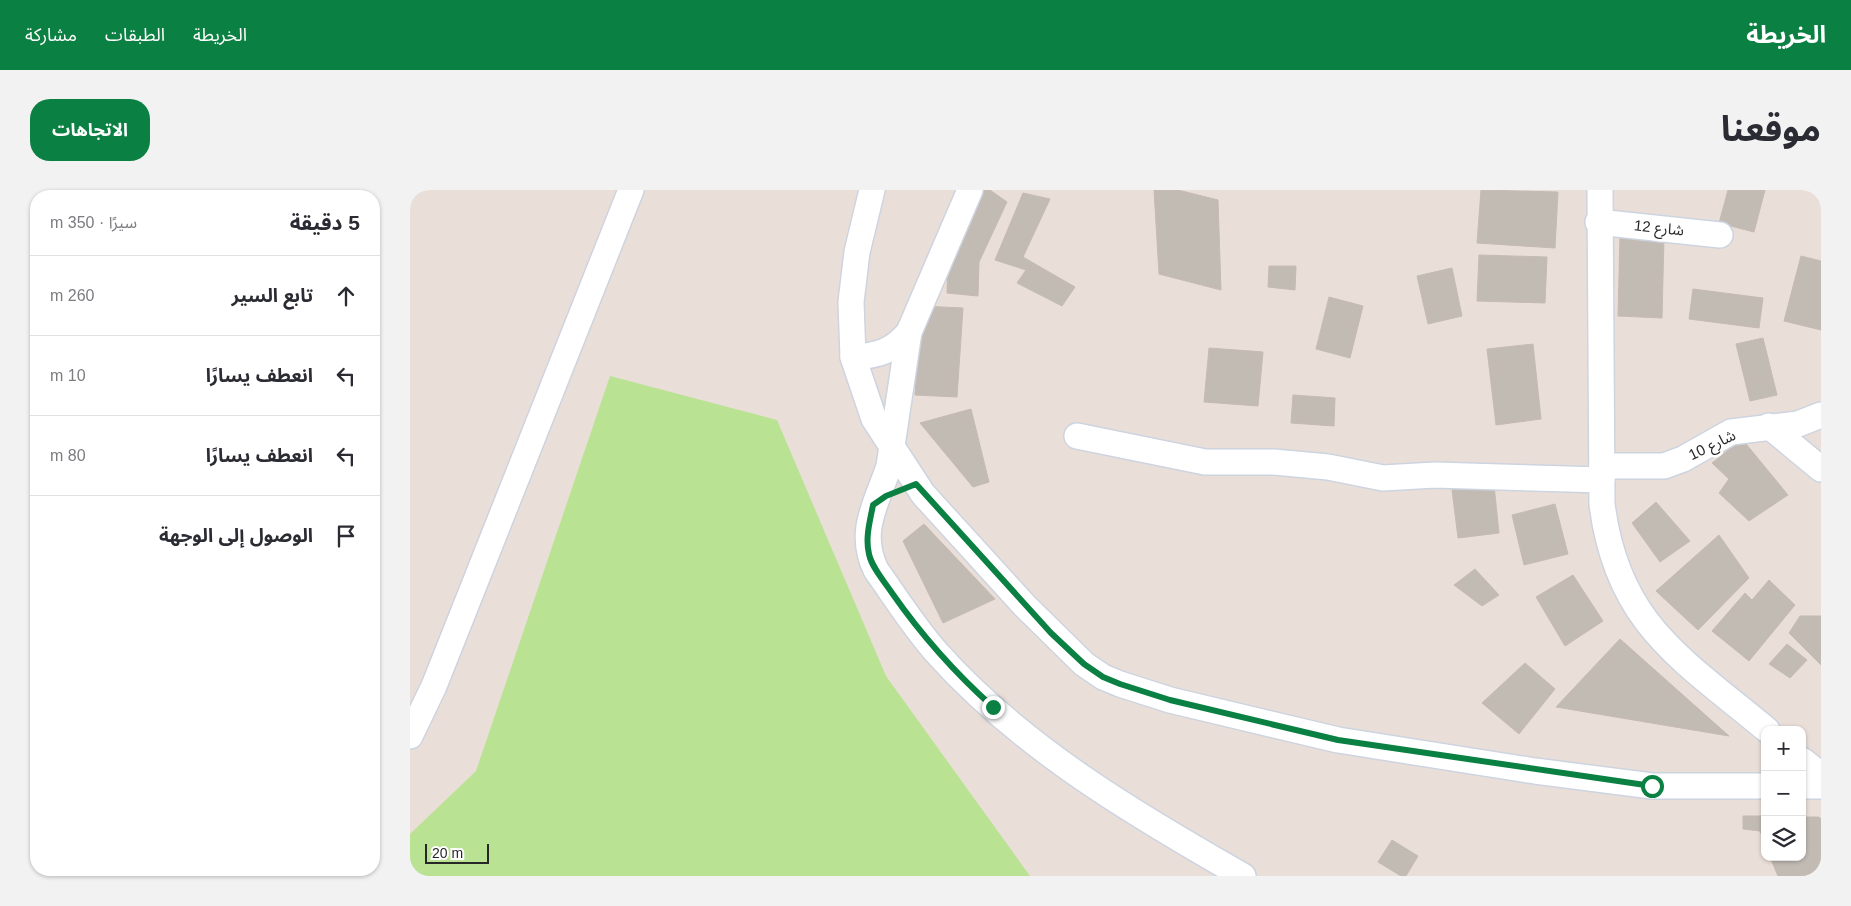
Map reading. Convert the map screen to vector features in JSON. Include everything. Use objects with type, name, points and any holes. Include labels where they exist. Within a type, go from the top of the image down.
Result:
[{"type":"street","points":[[410,736],[437,677],[632,190]]},
{"type":"street","points":[[872,190],[857,252],[851,302],[853,357],[874,419],[916,484],[1002,581],[1072,653],[1103,677],[1170,700],[1338,740],[1390,750],[1652,786],[1761,786]]},
{"type":"street","points":[[970,190],[909,332],[892,445],[882,486],[873,505],[867,542],[869,555],[876,570],[921,633],[963,680],[1016,728],[1126,808],[1243,876]]},
{"type":"street","points":[[1600,190],[1598,222],[1602,504],[1610,552],[1626,589],[1642,617],[1674,653],[1762,726]]},
{"type":"street","name":"شارع 12","points":[[1598,222],[1720,235]]},
{"type":"street","points":[[853,357],[874,356],[888,351],[909,332]]},
{"type":"street","name":"شارع 10","points":[[1078,436],[1205,462],[1274,462],[1321,466],[1383,478],[1435,475],[1602,473],[1664,466],[1731,432],[1798,424],[1821,415]]},
{"type":"street","points":[[1769,426],[1821,469]]},
{"type":"street","points":[[873,505],[886,496],[916,484]]},
{"type":"street","points":[[1806,763],[1821,775]]},
{"type":"street","points":[[1806,786],[1821,786]]},
{"type":"green space","points":[[610,376],[777,420],[886,676],[1030,876],[410,876],[410,834],[476,771]]},
{"type":"building","points":[[981,190],[990,190],[1007,202],[979,262],[978,296],[947,293],[948,253]]},
{"type":"building","points":[[1154,190],[1178,190],[1218,200],[1221,290],[1159,274]]},
{"type":"building","points":[[1481,190],[1558,192],[1555,248],[1477,243]]},
{"type":"building","points":[[1728,190],[1765,190],[1754,232],[1719,223]]},
{"type":"building","points":[[1023,193],[1050,199],[1023,257],[1075,287],[1062,306],[1017,283],[1026,270],[995,260]]},
{"type":"building","points":[[1620,236],[1664,237],[1662,318],[1618,316]]},
{"type":"building","points":[[1479,255],[1547,257],[1545,303],[1477,301]]},
{"type":"building","points":[[1801,256],[1821,261],[1821,330],[1784,321]]},
{"type":"building","points":[[1269,266],[1296,266],[1295,290],[1268,287]]},
{"type":"building","points":[[1452,268],[1462,316],[1428,324],[1417,276]]},
{"type":"building","points":[[1693,289],[1763,298],[1759,328],[1689,319]]},
{"type":"building","points":[[1329,297],[1363,306],[1350,358],[1316,349]]},
{"type":"building","points":[[921,306],[963,308],[957,397],[915,395]]},
{"type":"building","points":[[1763,338],[1777,395],[1750,401],[1736,344]]},
{"type":"building","points":[[1533,344],[1541,419],[1496,425],[1487,349]]},
{"type":"building","points":[[1209,348],[1263,352],[1258,406],[1204,402]]},
{"type":"building","points":[[1293,395],[1335,398],[1334,426],[1291,423]]},
{"type":"building","points":[[971,409],[989,482],[973,487],[920,423]]},
{"type":"building","points":[[1742,439],[1788,495],[1749,521],[1719,493],[1729,479],[1712,463]]},
{"type":"building","points":[[1494,485],[1499,533],[1458,538],[1452,490]]},
{"type":"building","points":[[1656,502],[1690,541],[1660,562],[1632,523]]},
{"type":"building","points":[[1555,504],[1568,554],[1524,565],[1512,515]]},
{"type":"building","points":[[924,524],[995,599],[943,623],[903,541]]},
{"type":"building","points":[[1719,535],[1749,578],[1698,630],[1656,591]]},
{"type":"building","points":[[1475,569],[1499,595],[1482,606],[1454,585]]},
{"type":"building","points":[[1573,575],[1603,621],[1565,646],[1536,597]]},
{"type":"building","points":[[1769,580],[1795,605],[1749,661],[1712,631],[1745,593],[1752,600]]},
{"type":"building","points":[[1800,616],[1821,616],[1821,665],[1789,633]]},
{"type":"building","points":[[1620,639],[1729,736],[1556,707]]},
{"type":"building","points":[[1787,644],[1807,660],[1790,678],[1769,664]]},
{"type":"building","points":[[1525,663],[1555,689],[1519,734],[1482,703]]},
{"type":"building","points":[[1743,816],[1761,816],[1761,833],[1760,831],[1743,829]]},
{"type":"building","points":[[1806,817],[1819,817],[1821,819],[1821,876],[1778,876],[1772,861],[1806,861]]},
{"type":"building","points":[[1392,840],[1418,856],[1406,876],[1401,876],[1378,862]]},
{"type":"route","points":[[993,707],[937,653],[876,570],[869,555],[867,542],[873,505],[900,489],[916,484],[959,534],[1051,633],[1084,664],[1103,677],[1120,684],[1170,700],[1338,740],[1390,750],[1652,786]]}]
